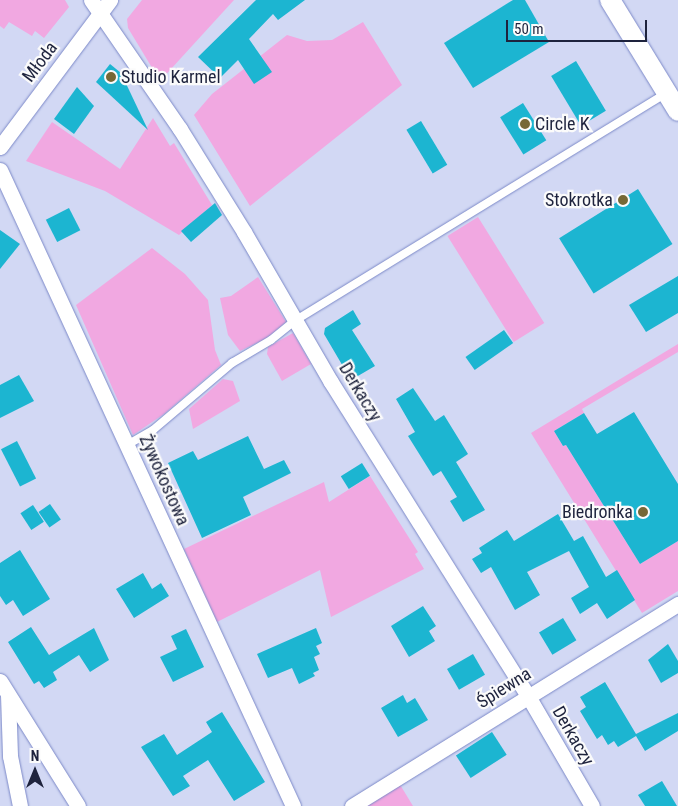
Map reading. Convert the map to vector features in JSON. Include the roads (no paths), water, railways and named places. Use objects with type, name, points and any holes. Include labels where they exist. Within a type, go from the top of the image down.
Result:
[{"type":"main road","points":[[610,0],[678,112]]},
{"type":"street","name":"Derkaczy","points":[[91,0],[180,130],[528,696],[592,806]]},
{"type":"street","name":"Młoda","points":[[0,147],[110,0]]},
{"type":"street","name":"Żywokostowa","points":[[0,170],[293,806]]},
{"type":"street","name":"Śpiewna","points":[[352,806],[678,604]]},
{"type":"street","points":[[4,688],[5,757],[20,806]]},
{"type":"street","points":[[4,688],[78,806]]},
{"type":"lane","points":[[127,445],[153,430],[232,363],[272,340],[296,320],[667,92]]},
{"type":"place","name":"Studio Karmel","points":[[111,77]]},
{"type":"place","name":"Circle K","points":[[525,124]]},
{"type":"place","name":"Stokrotka","points":[[623,200]]},
{"type":"place","name":"Biedronka","points":[[643,512]]}]
